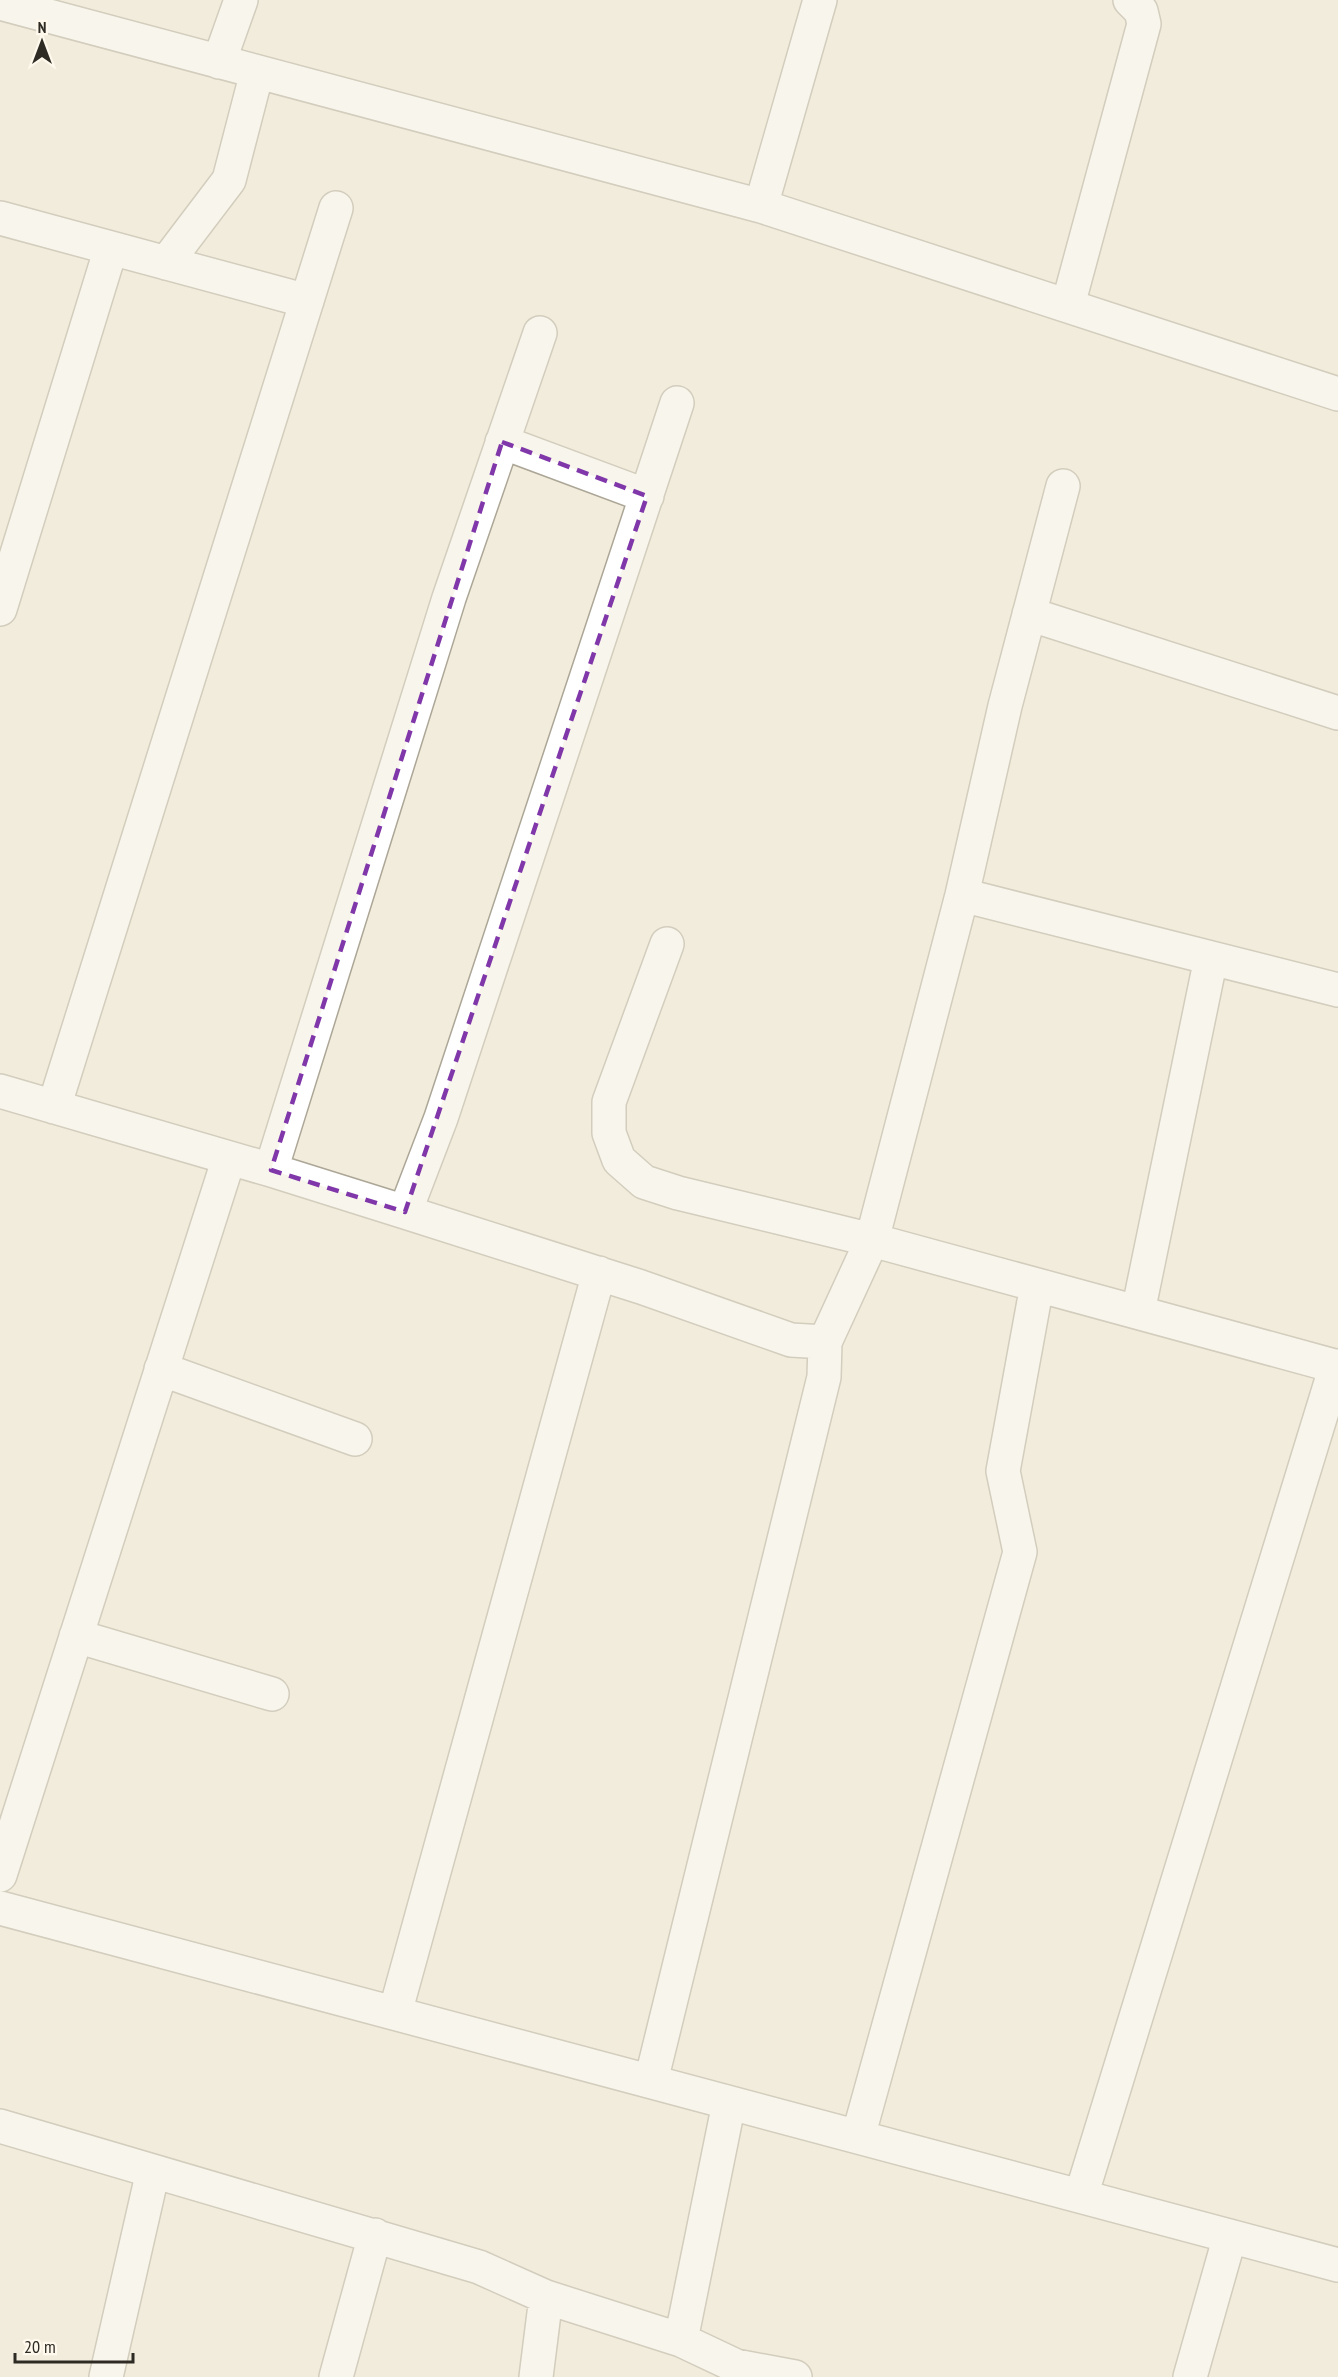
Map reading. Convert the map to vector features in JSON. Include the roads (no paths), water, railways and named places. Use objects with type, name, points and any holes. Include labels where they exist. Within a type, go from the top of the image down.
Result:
[{"type":"street","points":[[219,62],[241,0]]},
{"type":"street","points":[[761,206],[820,0]]},
{"type":"street","points":[[1068,305],[1144,24],[1141,10],[1130,0]]},
{"type":"street","points":[[0,3],[761,206],[1338,394]]},
{"type":"street","points":[[166,263],[229,180],[257,72]]},
{"type":"street","points":[[54,1107],[336,208]]},
{"type":"street","points":[[0,218],[307,301]]},
{"type":"street","points":[[0,609],[111,248]]},
{"type":"street","points":[[271,1170],[449,598],[540,333]]},
{"type":"street","points":[[405,1212],[441,1118],[677,403]]},
{"type":"street","points":[[502,442],[647,496]]},
{"type":"street","points":[[651,2082],[824,1377],[825,1342],[872,1240],[962,895],[1005,706],[1063,486]]},
{"type":"street","points":[[1029,614],[1338,713]]},
{"type":"street","points":[[962,895],[1338,990]]},
{"type":"street","points":[[667,944],[609,1102],[609,1133],[619,1160],[644,1182],[872,1240],[1337,1367],[1082,2196]]},
{"type":"street","points":[[1138,1312],[1211,958]]},
{"type":"street","points":[[2,1099],[54,1107],[271,1170],[599,1273],[791,1340],[825,1342]]},
{"type":"street","points":[[0,1875],[229,1158]]},
{"type":"street","points":[[395,2013],[599,1273]]},
{"type":"street","points":[[858,2137],[1020,1552],[1003,1471],[1037,1285]]},
{"type":"street","points":[[161,1369],[355,1439]]},
{"type":"street","points":[[76,1635],[272,1694]]},
{"type":"street","points":[[0,1908],[1338,2265]]},
{"type":"street","points":[[681,2340],[729,2103]]},
{"type":"street","points":[[0,2126],[479,2267],[546,2297],[681,2340],[735,2371],[795,2377]]},
{"type":"street","points":[[106,2377],[153,2171]]},
{"type":"street","points":[[336,2377],[375,2235]]},
{"type":"street","points":[[1190,2377],[1230,2236]]},
{"type":"street","points":[[536,2377],[546,2297]]}]
